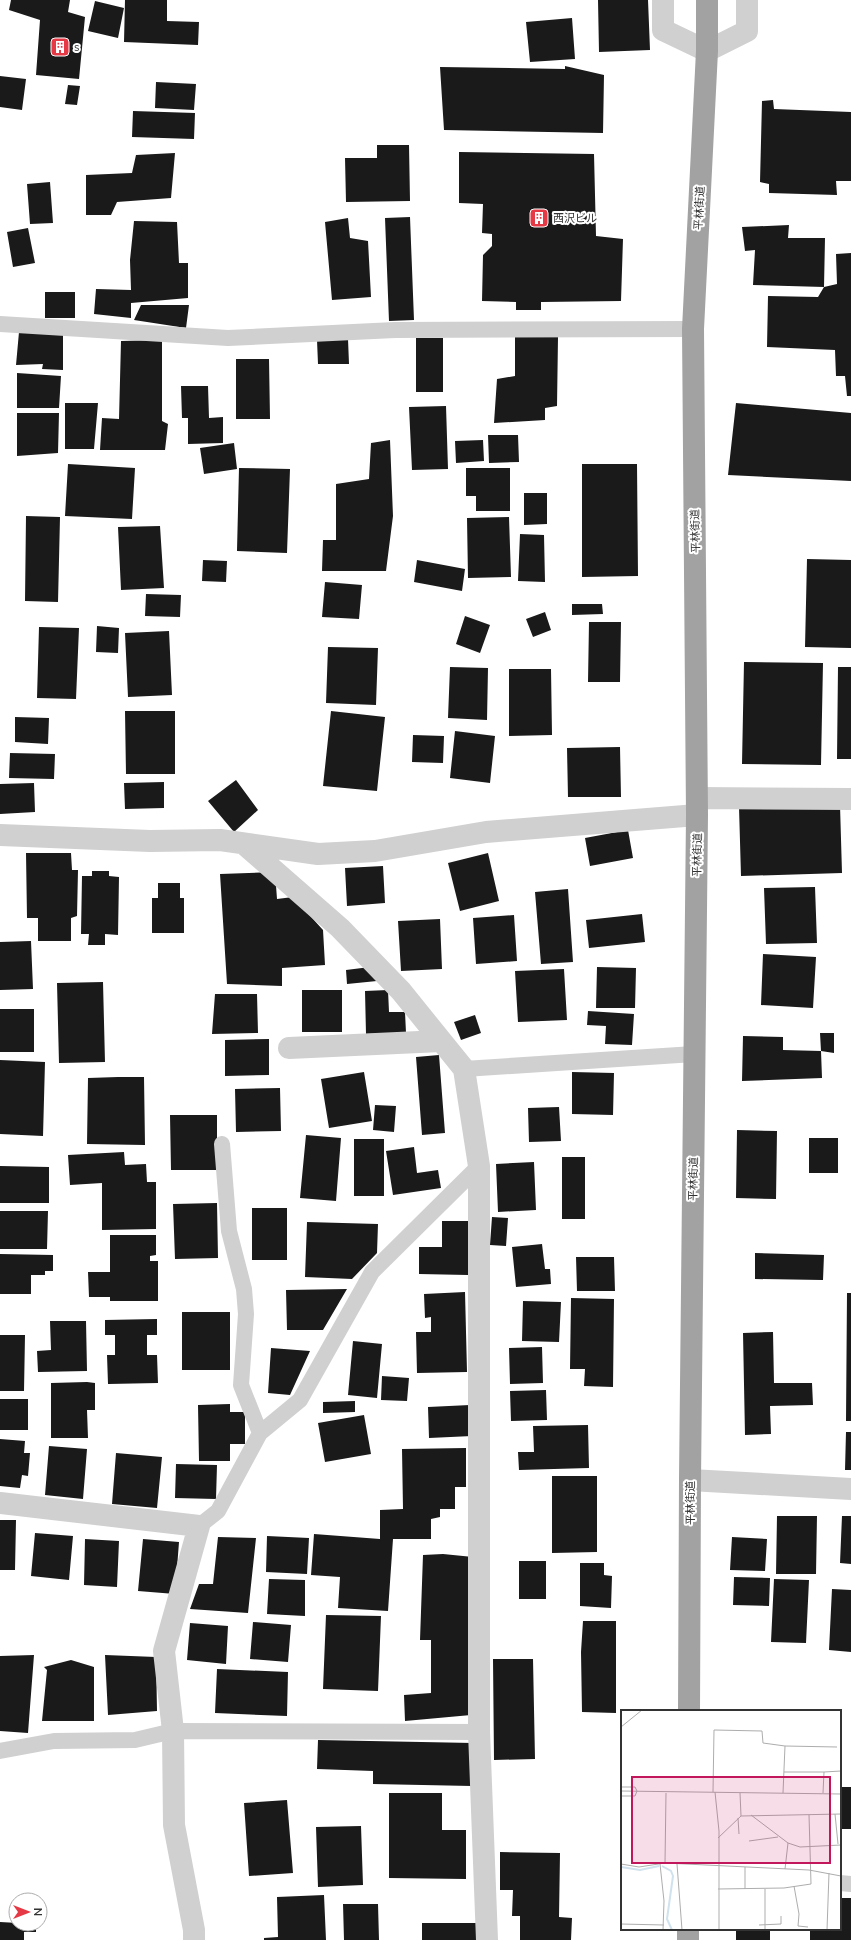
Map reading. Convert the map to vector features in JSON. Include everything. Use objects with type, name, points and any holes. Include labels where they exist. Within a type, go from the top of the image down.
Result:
[{"type":"highway","name":"平林街道","points":[[689,1710],[697,807],[693,329],[707,51],[707,0]]},
{"type":"street","points":[[663,0],[663,30],[707,51],[747,31],[747,0]]},
{"type":"street","points":[[0,835],[150,841],[220,840],[318,854],[375,851],[486,832],[697,807],[851,799]]},
{"type":"street","points":[[244,844],[340,928],[401,991],[464,1069],[479,1166],[479,1732],[487,1940]]},
{"type":"street","points":[[289,1048],[441,1041]]},
{"type":"street","points":[[690,1480],[851,1489]]},
{"type":"street","points":[[0,1503],[199,1526],[164,1651],[173,1731],[174,1825],[194,1930],[194,1940]]},
{"type":"lane","points":[[0,324],[228,338],[395,330],[693,329]]},
{"type":"lane","points":[[464,1069],[694,1054]]},
{"type":"lane","points":[[222,1144],[229,1231],[244,1289],[246,1314],[241,1385],[260,1433]]},
{"type":"lane","points":[[199,1526],[218,1511],[260,1433],[300,1400],[372,1272],[479,1166]]},
{"type":"lane","points":[[0,1751],[54,1741],[135,1740],[173,1731],[479,1732]]},
{"type":"lane","points":[[841,1883],[851,1884]]},
{"type":"building","name":"s","points":[[11,0],[70,0],[68,12],[85,17],[79,79],[36,75],[40,20],[9,10]]},
{"type":"building","points":[[125,0],[167,0],[167,21],[199,22],[198,45],[124,42]]},
{"type":"building","points":[[598,0],[648,0],[650,50],[599,52]]},
{"type":"building","points":[[95,1],[124,8],[118,38],[88,31]]},
{"type":"building","points":[[572,18],[575,59],[530,62],[526,22]]},
{"type":"building","points":[[565,66],[604,75],[603,133],[444,130],[440,67],[565,69]]},
{"type":"building","points":[[0,76],[26,79],[22,110],[0,107]]},
{"type":"building","points":[[156,82],[196,84],[194,110],[155,108]]},
{"type":"building","points":[[68,85],[80,86],[77,105],[65,104]]},
{"type":"building","points":[[773,100],[774,109],[851,112],[851,181],[836,181],[837,195],[769,193],[769,184],[760,182],[762,101]]},
{"type":"building","points":[[133,111],[195,113],[194,139],[132,137]]},
{"type":"building","points":[[377,145],[409,145],[410,201],[346,202],[345,158],[377,158]]},
{"type":"building","name":"西沢ビル","points":[[459,152],[594,154],[596,236],[623,239],[621,301],[541,302],[541,310],[516,310],[516,302],[482,301],[483,255],[492,246],[492,234],[482,233],[483,204],[459,203]]},
{"type":"building","points":[[175,153],[171,198],[117,202],[111,215],[86,215],[86,175],[132,173],[136,155]]},
{"type":"building","points":[[50,182],[53,223],[30,224],[27,184]]},
{"type":"building","points":[[410,217],[414,320],[389,321],[385,218]]},
{"type":"building","points":[[348,218],[350,238],[368,241],[371,297],[332,300],[325,222]]},
{"type":"building","points":[[134,221],[177,222],[179,263],[188,263],[188,298],[131,303],[131,318],[94,314],[96,289],[131,290],[130,260]]},
{"type":"building","points":[[789,225],[788,238],[825,238],[824,287],[753,285],[755,250],[745,251],[742,227]]},
{"type":"building","points":[[28,228],[35,263],[13,267],[7,232]]},
{"type":"building","points":[[851,253],[851,396],[847,396],[845,376],[836,376],[835,350],[767,347],[768,296],[818,297],[824,287],[837,284],[836,254]]},
{"type":"building","points":[[45,292],[75,292],[75,318],[45,318]]},
{"type":"building","points":[[141,305],[189,305],[186,328],[134,320]]},
{"type":"building","points":[[63,331],[63,370],[42,369],[43,364],[16,365],[19,332]]},
{"type":"building","points":[[515,337],[558,337],[557,406],[545,408],[545,420],[494,423],[497,379],[515,376]]},
{"type":"building","points":[[416,338],[443,338],[443,392],[416,392]]},
{"type":"building","points":[[348,339],[349,364],[318,364],[317,340]]},
{"type":"building","points":[[162,340],[162,421],[168,424],[165,450],[100,450],[102,418],[119,419],[121,341]]},
{"type":"building","points":[[236,359],[269,359],[270,419],[236,419]]},
{"type":"building","points":[[17,373],[61,376],[59,408],[17,408]]},
{"type":"building","points":[[181,386],[208,386],[209,418],[223,417],[223,443],[188,444],[188,418],[182,418]]},
{"type":"building","points":[[65,403],[98,403],[94,449],[65,449]]},
{"type":"building","points":[[736,403],[851,413],[851,481],[728,475]]},
{"type":"building","points":[[446,406],[448,469],[412,470],[409,407]]},
{"type":"building","points":[[17,413],[59,413],[58,453],[17,456]]},
{"type":"building","points":[[488,435],[518,435],[519,462],[489,463]]},
{"type":"building","points":[[390,440],[393,516],[386,571],[322,571],[323,540],[336,540],[336,484],[369,479],[371,443]]},
{"type":"building","points":[[483,440],[484,461],[456,463],[455,441]]},
{"type":"building","points":[[234,443],[237,469],[204,474],[200,448]]},
{"type":"building","points":[[68,464],[135,468],[132,519],[65,516]]},
{"type":"building","points":[[582,464],[637,464],[638,576],[582,577]]},
{"type":"building","points":[[239,468],[290,469],[287,553],[237,551]]},
{"type":"building","points":[[466,468],[510,468],[510,511],[476,511],[476,496],[466,496]]},
{"type":"building","points":[[524,493],[547,493],[547,524],[524,525]]},
{"type":"building","points":[[26,516],[60,517],[58,602],[25,601]]},
{"type":"building","points":[[509,517],[511,577],[468,578],[467,518]]},
{"type":"building","points":[[160,526],[164,588],[121,590],[118,527]]},
{"type":"building","points":[[520,534],[544,535],[545,582],[518,581]]},
{"type":"building","points":[[807,559],[851,560],[851,648],[805,647]]},
{"type":"building","points":[[203,560],[227,561],[226,582],[202,581]]},
{"type":"building","points":[[417,560],[465,569],[462,591],[414,582]]},
{"type":"building","points":[[325,582],[362,585],[359,619],[322,617]]},
{"type":"building","points":[[146,594],[181,595],[180,617],[145,616]]},
{"type":"building","points":[[572,604],[602,604],[603,614],[572,615]]},
{"type":"building","points":[[545,612],[551,630],[533,637],[526,619]]},
{"type":"building","points":[[465,616],[490,625],[480,653],[456,644]]},
{"type":"building","points":[[589,622],[621,622],[620,682],[588,682]]},
{"type":"building","points":[[97,626],[119,628],[118,653],[96,652]]},
{"type":"building","points":[[39,627],[79,628],[76,699],[37,698]]},
{"type":"building","points":[[169,631],[172,695],[128,697],[125,633]]},
{"type":"building","points":[[328,647],[378,648],[376,705],[326,703]]},
{"type":"building","points":[[744,662],[823,663],[821,765],[742,764]]},
{"type":"building","points":[[450,667],[488,668],[487,720],[448,718]]},
{"type":"building","points":[[838,667],[851,667],[851,759],[837,759]]},
{"type":"building","points":[[509,669],[551,669],[552,735],[509,736]]},
{"type":"building","points":[[125,711],[175,711],[175,774],[126,774]]},
{"type":"building","points":[[331,711],[385,717],[377,791],[323,786]]},
{"type":"building","points":[[15,717],[49,718],[48,744],[15,742]]},
{"type":"building","points":[[455,731],[495,736],[490,783],[450,778]]},
{"type":"building","points":[[413,735],[444,736],[443,763],[412,762]]},
{"type":"building","points":[[620,747],[621,797],[568,797],[567,748]]},
{"type":"building","points":[[10,753],[55,754],[54,779],[9,778]]},
{"type":"building","points":[[236,780],[258,810],[234,832],[208,801]]},
{"type":"building","points":[[164,782],[164,808],[125,809],[124,783]]},
{"type":"building","points":[[34,783],[35,812],[0,814],[0,784]]},
{"type":"building","points":[[840,805],[842,873],[741,876],[739,807]]},
{"type":"building","points":[[628,830],[633,858],[590,866],[585,838]]},
{"type":"building","points":[[26,853],[71,853],[72,870],[78,870],[77,916],[71,918],[71,941],[38,941],[38,918],[27,918]]},
{"type":"building","points":[[488,853],[499,901],[460,911],[448,863]]},
{"type":"building","points":[[383,866],[385,903],[347,906],[345,868]]},
{"type":"building","points":[[92,871],[109,871],[109,876],[119,877],[118,935],[105,934],[105,945],[88,945],[89,934],[81,934],[82,876],[92,876]]},
{"type":"building","points":[[275,872],[277,899],[293,897],[323,930],[325,965],[282,968],[282,986],[227,984],[220,874]]},
{"type":"building","points":[[158,883],[180,883],[180,898],[184,898],[184,933],[152,933],[152,898],[158,898]]},
{"type":"building","points":[[815,887],[817,943],[766,944],[764,888]]},
{"type":"building","points":[[568,889],[573,962],[541,964],[535,892]]},
{"type":"building","points":[[642,914],[645,942],[589,948],[586,920]]},
{"type":"building","points":[[514,915],[517,961],[476,964],[473,918]]},
{"type":"building","points":[[440,919],[442,969],[401,971],[398,921]]},
{"type":"building","points":[[31,941],[33,989],[0,990],[0,942]]},
{"type":"building","points":[[763,954],[816,957],[813,1008],[761,1005]]},
{"type":"building","points":[[370,967],[377,981],[347,984],[346,970]]},
{"type":"building","points":[[597,967],[636,968],[635,1008],[596,1008]]},
{"type":"building","points":[[564,969],[567,1020],[518,1022],[515,971]]},
{"type":"building","points":[[103,982],[105,1062],[59,1063],[57,983]]},
{"type":"building","points":[[302,990],[342,990],[342,1032],[302,1032]]},
{"type":"building","points":[[388,990],[389,1012],[405,1012],[406,1033],[366,1034],[365,991]]},
{"type":"building","points":[[215,994],[257,994],[258,1033],[212,1034]]},
{"type":"building","points":[[0,1009],[34,1009],[34,1052],[0,1052]]},
{"type":"building","points":[[588,1011],[634,1014],[632,1045],[605,1044],[606,1026],[587,1025]]},
{"type":"building","points":[[475,1015],[481,1033],[461,1040],[454,1022]]},
{"type":"building","points":[[820,1033],[834,1033],[834,1053],[821,1051]]},
{"type":"building","points":[[743,1036],[783,1037],[783,1050],[821,1051],[822,1078],[742,1081]]},
{"type":"building","points":[[269,1039],[269,1075],[225,1076],[225,1040]]},
{"type":"building","points":[[439,1055],[445,1133],[422,1135],[416,1057]]},
{"type":"building","points":[[0,1060],[45,1062],[43,1136],[0,1134]]},
{"type":"building","points":[[364,1072],[372,1121],[329,1128],[321,1079]]},
{"type":"building","points":[[572,1072],[614,1073],[613,1115],[572,1114]]},
{"type":"building","points":[[144,1077],[145,1145],[87,1144],[88,1078]]},
{"type":"building","points":[[280,1088],[281,1131],[236,1132],[235,1089]]},
{"type":"building","points":[[375,1105],[396,1106],[394,1132],[373,1130]]},
{"type":"building","points":[[559,1107],[561,1141],[529,1142],[528,1108]]},
{"type":"building","points":[[170,1115],[217,1115],[217,1170],[171,1170]]},
{"type":"building","points":[[737,1130],[777,1131],[776,1199],[736,1198]]},
{"type":"building","points":[[306,1135],[341,1138],[336,1201],[300,1198]]},
{"type":"building","points":[[809,1138],[838,1138],[838,1173],[809,1173]]},
{"type":"building","points":[[354,1139],[384,1139],[384,1196],[354,1196]]},
{"type":"building","points":[[414,1147],[417,1173],[438,1170],[441,1188],[393,1195],[386,1151]]},
{"type":"building","points":[[124,1152],[125,1165],[146,1164],[147,1182],[156,1182],[156,1229],[102,1230],[102,1183],[70,1185],[68,1155]]},
{"type":"building","points":[[562,1157],[585,1157],[585,1219],[562,1219]]},
{"type":"building","points":[[534,1162],[536,1210],[498,1212],[496,1164]]},
{"type":"building","points":[[0,1166],[49,1167],[49,1203],[0,1203]]},
{"type":"building","points":[[217,1203],[218,1258],[175,1259],[173,1204]]},
{"type":"building","points":[[252,1208],[287,1208],[287,1260],[252,1260]]},
{"type":"building","points":[[0,1211],[48,1211],[47,1249],[0,1249]]},
{"type":"building","points":[[492,1217],[508,1218],[506,1246],[490,1245]]},
{"type":"building","points":[[442,1221],[468,1221],[468,1275],[419,1274],[419,1247],[442,1247]]},
{"type":"building","points":[[307,1222],[378,1224],[377,1253],[352,1279],[305,1277]]},
{"type":"building","points":[[110,1235],[156,1235],[156,1255],[150,1256],[150,1261],[158,1261],[158,1301],[110,1301],[110,1297],[89,1297],[88,1272],[110,1272]]},
{"type":"building","points":[[542,1244],[545,1269],[550,1269],[551,1284],[516,1287],[512,1247]]},
{"type":"building","points":[[755,1253],[824,1255],[823,1280],[755,1279]]},
{"type":"building","points":[[0,1254],[53,1255],[53,1271],[45,1271],[45,1275],[31,1275],[31,1294],[0,1294]]},
{"type":"building","points":[[576,1257],[614,1257],[615,1291],[577,1291]]},
{"type":"building","points":[[347,1289],[323,1330],[287,1330],[286,1290]]},
{"type":"building","points":[[465,1292],[467,1372],[417,1373],[416,1332],[431,1332],[431,1317],[425,1318],[424,1294]]},
{"type":"building","points":[[847,1293],[851,1293],[851,1421],[846,1421]]},
{"type":"building","points":[[571,1298],[614,1299],[613,1387],[584,1386],[585,1369],[570,1369]]},
{"type":"building","points":[[523,1301],[561,1302],[559,1342],[522,1341]]},
{"type":"building","points":[[182,1312],[230,1312],[230,1370],[182,1370]]},
{"type":"building","points":[[157,1319],[157,1335],[147,1335],[147,1355],[157,1355],[158,1383],[108,1384],[107,1355],[115,1355],[115,1335],[105,1335],[105,1320]]},
{"type":"building","points":[[50,1321],[86,1321],[87,1371],[38,1372],[37,1351],[51,1350]]},
{"type":"building","points":[[773,1332],[774,1383],[812,1383],[813,1405],[770,1406],[771,1434],[745,1435],[743,1333]]},
{"type":"building","points":[[0,1335],[25,1335],[24,1391],[0,1391]]},
{"type":"building","points":[[353,1341],[382,1344],[377,1398],[348,1395]]},
{"type":"building","points":[[542,1347],[543,1383],[510,1384],[509,1348]]},
{"type":"building","points":[[271,1348],[310,1351],[290,1395],[268,1393]]},
{"type":"building","points":[[382,1376],[409,1378],[407,1401],[381,1400]]},
{"type":"building","points":[[51,1383],[95,1383],[95,1410],[87,1410],[88,1438],[51,1438]]},
{"type":"building","points":[[546,1390],[547,1420],[511,1421],[510,1391]]},
{"type":"building","points":[[0,1399],[28,1399],[28,1430],[0,1430]]},
{"type":"building","points":[[355,1401],[355,1412],[323,1413],[323,1402]]},
{"type":"building","points":[[230,1404],[230,1412],[245,1412],[245,1444],[230,1444],[230,1461],[199,1461],[198,1405]]},
{"type":"building","points":[[470,1405],[472,1436],[429,1438],[428,1407]]},
{"type":"building","points":[[364,1415],[371,1454],[325,1462],[318,1423]]},
{"type":"building","points":[[588,1425],[589,1468],[519,1470],[518,1452],[534,1452],[533,1426]]},
{"type":"building","points":[[846,1432],[851,1432],[851,1470],[845,1470]]},
{"type":"building","points":[[0,1439],[25,1441],[24,1453],[30,1453],[28,1476],[22,1475],[20,1488],[0,1486]]},
{"type":"building","points":[[49,1446],[87,1449],[83,1499],[45,1495]]},
{"type":"building","points":[[466,1448],[466,1487],[455,1487],[455,1509],[440,1509],[440,1517],[431,1519],[431,1539],[393,1539],[388,1611],[338,1608],[340,1577],[311,1575],[314,1534],[380,1539],[380,1510],[403,1509],[402,1449]]},
{"type":"building","points":[[116,1453],[162,1457],[157,1508],[112,1504]]},
{"type":"building","points":[[176,1464],[217,1465],[216,1499],[175,1498]]},
{"type":"building","points":[[552,1476],[597,1476],[597,1552],[552,1553]]},
{"type":"building","points":[[777,1516],[817,1516],[816,1574],[776,1574]]},
{"type":"building","points":[[842,1516],[851,1516],[851,1564],[840,1563]]},
{"type":"building","points":[[0,1520],[16,1520],[15,1570],[0,1570]]},
{"type":"building","points":[[35,1533],[73,1536],[69,1580],[31,1576]]},
{"type":"building","points":[[267,1536],[309,1538],[307,1574],[266,1572]]},
{"type":"building","points":[[218,1537],[256,1538],[248,1613],[190,1609],[199,1584],[213,1584]]},
{"type":"building","points":[[732,1537],[767,1539],[765,1571],[730,1570]]},
{"type":"building","points":[[85,1539],[119,1541],[117,1587],[84,1585]]},
{"type":"building","points":[[143,1539],[179,1542],[175,1594],[138,1591]]},
{"type":"building","points":[[443,1554],[473,1557],[471,1715],[405,1721],[404,1695],[431,1693],[431,1640],[420,1640],[423,1555]]},
{"type":"building","points":[[519,1561],[546,1561],[546,1599],[519,1599]]},
{"type":"building","points":[[580,1563],[604,1563],[604,1575],[612,1576],[611,1608],[580,1606]]},
{"type":"building","points":[[734,1577],[770,1578],[769,1606],[733,1605]]},
{"type":"building","points":[[269,1579],[305,1580],[305,1616],[267,1614]]},
{"type":"building","points":[[774,1579],[809,1580],[806,1643],[771,1642]]},
{"type":"building","points":[[832,1589],[851,1590],[851,1652],[829,1650]]},
{"type":"building","points":[[326,1615],[381,1616],[378,1691],[323,1689]]},
{"type":"building","points":[[583,1621],[616,1621],[616,1713],[582,1712],[581,1652]]},
{"type":"building","points":[[253,1622],[291,1625],[288,1662],[250,1659]]},
{"type":"building","points":[[190,1623],[228,1626],[226,1664],[187,1660]]},
{"type":"building","points":[[34,1655],[28,1733],[0,1731],[0,1656]]},
{"type":"building","points":[[105,1655],[156,1657],[157,1711],[108,1715]]},
{"type":"building","points":[[493,1659],[533,1659],[535,1759],[494,1760]]},
{"type":"building","points":[[71,1660],[94,1667],[94,1721],[42,1721],[47,1670],[44,1667]]},
{"type":"building","points":[[217,1669],[288,1672],[287,1716],[215,1713]]},
{"type":"building","points":[[318,1740],[473,1743],[472,1786],[373,1784],[373,1771],[317,1769]]},
{"type":"building","points":[[841,1787],[851,1787],[851,1829],[841,1829]]},
{"type":"building","points":[[389,1793],[442,1793],[442,1830],[466,1830],[466,1879],[389,1878]]},
{"type":"building","points":[[287,1800],[293,1873],[249,1876],[244,1803]]},
{"type":"building","points":[[361,1826],[363,1885],[318,1887],[316,1827]]},
{"type":"building","points":[[500,1852],[560,1853],[559,1917],[572,1918],[571,1940],[520,1940],[520,1916],[512,1916],[513,1890],[500,1890]]},
{"type":"building","points":[[324,1895],[326,1940],[264,1940],[264,1938],[278,1937],[277,1897]]},
{"type":"building","points":[[841,1898],[851,1898],[851,1940],[810,1940],[810,1930],[841,1930]]},
{"type":"building","points":[[343,1904],[378,1904],[379,1940],[344,1940]]},
{"type":"building","points":[[0,1922],[8,1922],[8,1932],[24,1932],[24,1940],[0,1940]]},
{"type":"building","points":[[422,1923],[476,1923],[476,1940],[422,1940]]},
{"type":"building","points":[[736,1930],[770,1930],[770,1940],[736,1940]]},
{"type":"place","name":"s","points":[[60,47]]},
{"type":"place","name":"西沢ビル","points":[[539,218]]}]
